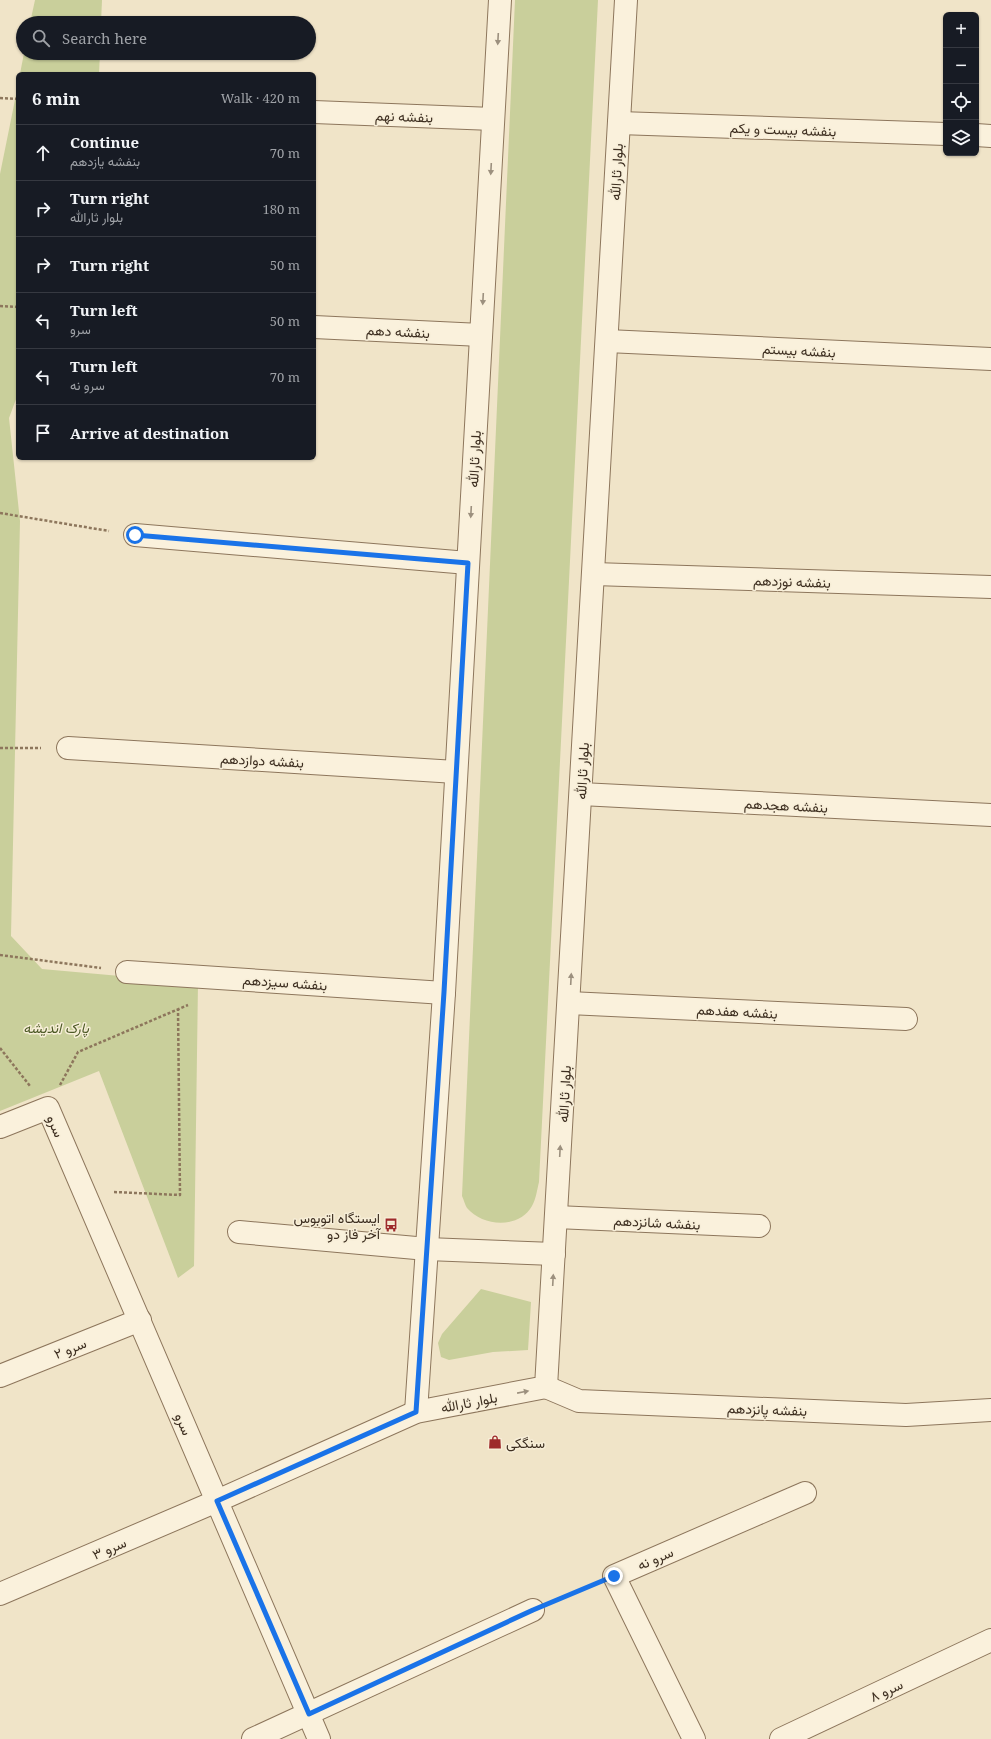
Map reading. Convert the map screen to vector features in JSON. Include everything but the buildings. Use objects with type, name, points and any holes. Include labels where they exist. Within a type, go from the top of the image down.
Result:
[{"type":"street","name":"بلوار ثارالله","points":[[500,0],[444,992],[416,1412],[546,1387],[626,0]]},
{"type":"street","name":"بنفشه نهم","points":[[316,112],[493,119]]},
{"type":"street","name":"بنفشه بیست و یکم","points":[[619,123],[943,134]]},
{"type":"street","points":[[979,135],[991,136]]},
{"type":"street","name":"بنفشه دهم","points":[[316,327],[481,335]]},
{"type":"street","name":"بنفشه بیستم","points":[[607,341],[991,359]]},
{"type":"street","points":[[135,535],[468,563]]},
{"type":"street","name":"بنفشه نوزدهم","points":[[594,574],[991,587]]},
{"type":"street","name":"بنفشه دوازدهم","points":[[68,748],[456,772]]},
{"type":"street","name":"بنفشه هجدهم","points":[[581,794],[991,816]]},
{"type":"street","name":"بنفشه سیزدهم","points":[[127,972],[444,992]]},
{"type":"street","name":"بنفشه هفدهم","points":[[569,1003],[906,1019]]},
{"type":"street","points":[[0,1127],[48,1108]]},
{"type":"street","name":"سرو","points":[[48,1108],[320,1739]]},
{"type":"street","name":"بنفشه شانزدهم","points":[[556,1218],[759,1226]]},
{"type":"street","points":[[239,1232],[427,1249],[554,1254]]},
{"type":"street","name":"سرو ۲","points":[[0,1376],[140,1320]]},
{"type":"street","name":"بنفشه پانزدهم","points":[[546,1387],[579,1401],[906,1415],[991,1410]]},
{"type":"street","name":"سرو ۳","points":[[0,1594],[217,1501],[416,1412]]},
{"type":"street","name":"سرو نه","points":[[614,1576],[805,1493]]},
{"type":"street","points":[[614,1576],[694,1739]]},
{"type":"street","points":[[253,1739],[533,1610]]},
{"type":"street","name":"سرو ۸","points":[[781,1739],[991,1640]]},
{"type":"path","points":[[0,98],[16,99]]},
{"type":"path","points":[[0,306],[16,307]]},
{"type":"path","points":[[0,513],[135,535]]},
{"type":"path","points":[[0,748],[68,748]]},
{"type":"path","points":[[0,955],[127,972]]},
{"type":"path","points":[[0,1048],[48,1108],[78,1052],[189,1004]]},
{"type":"path","points":[[84,1191],[180,1195],[178,1009]]},
{"type":"path","points":[[533,1610],[614,1576]]},
{"type":"green space","points":[[35,0],[102,0],[101,16],[32,16]]},
{"type":"green space","points":[[515,0],[598,0],[539,1182],[532,1206],[526,1213],[519,1219],[501,1223],[482,1219],[474,1214],[467,1208],[462,1196]]},
{"type":"green space","points":[[23,60],[100,60],[99,72],[20,72]]},
{"type":"green space","name":"پارک اندیشه","points":[[16,95],[16,399],[9,418],[20,521],[11,936],[42,969],[198,983],[194,1266],[178,1278],[99,1071],[0,1111],[0,174]]},
{"type":"green space","points":[[481,1289],[531,1302],[528,1350],[493,1352],[449,1360],[441,1357],[438,1343],[442,1334]]},
{"type":"place","name":"ایستگاه اتوبوس آخر فاز دو","points":[[391,1225]]},
{"type":"place","name":"سنگکی","points":[[495,1442]]},
{"type":"route","points":[[135,535],[468,563],[444,992],[416,1412],[217,1501],[309,1714],[533,1610],[614,1576]]}]
